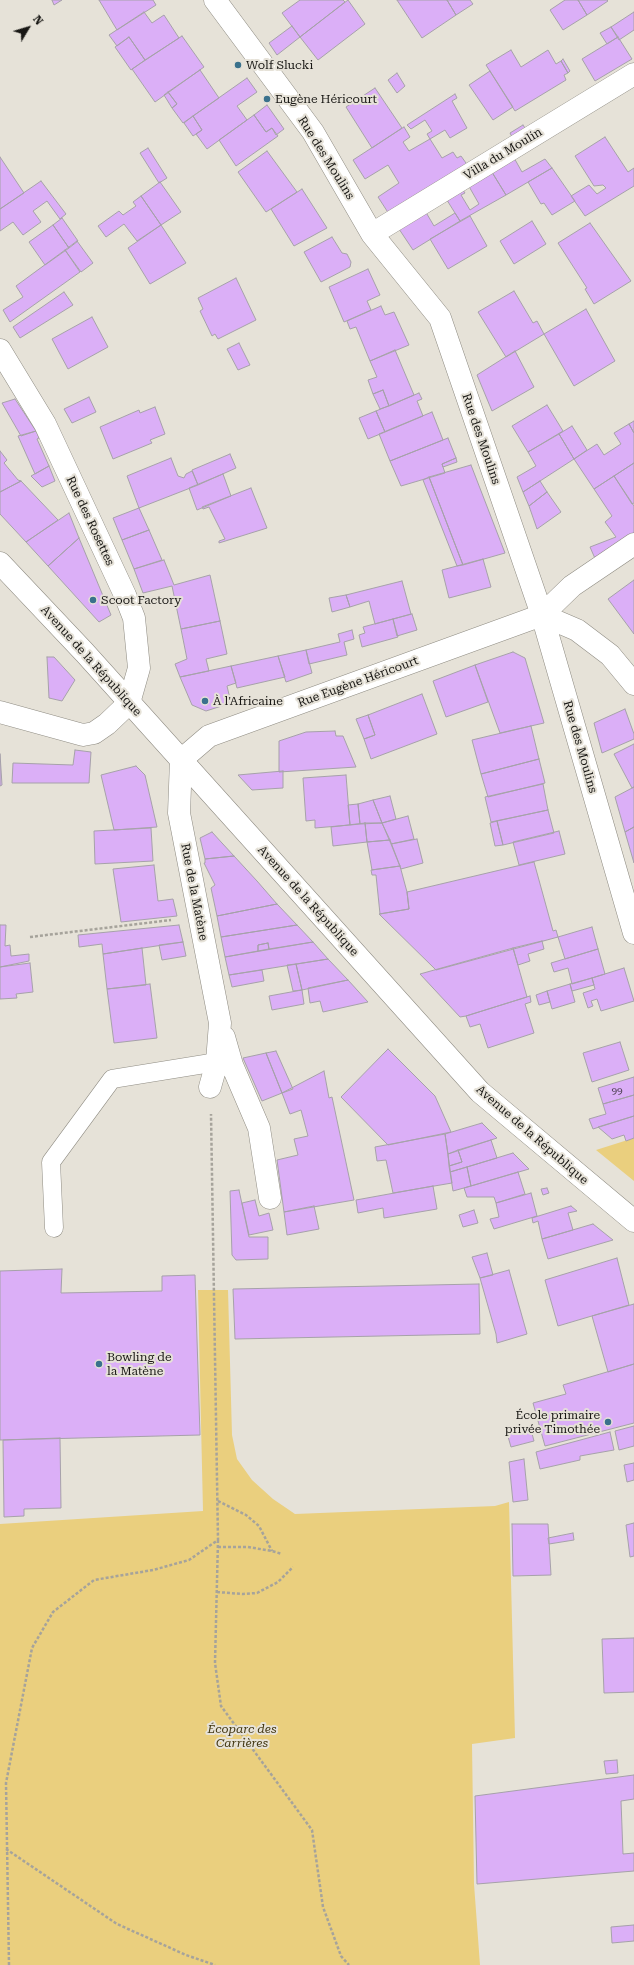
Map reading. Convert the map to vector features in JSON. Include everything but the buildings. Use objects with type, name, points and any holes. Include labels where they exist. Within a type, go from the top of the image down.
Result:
[{"type":"street","name":"Rue des Moulins","points":[[215,0],[313,132],[372,234],[440,318],[542,615],[634,933]]},
{"type":"street","name":"Villa du Moulin","points":[[372,234],[634,74]]},
{"type":"street","name":"Rue des Rosettes","points":[[0,350],[45,424],[134,618],[139,668],[128,703]]},
{"type":"street","points":[[634,544],[572,586],[542,615],[577,630],[610,655],[634,684]]},
{"type":"street","name":"Avenue de la République","points":[[0,563],[85,654],[480,1092],[634,1221]]},
{"type":"street","name":"Rue Eugène Héricourt","points":[[181,760],[209,736],[542,615]]},
{"type":"street","points":[[0,712],[83,735],[94,733],[100,729],[128,703]]},
{"type":"street","name":"Rue de la Matène","points":[[181,760],[179,813],[220,1023],[232,1064],[259,1128],[270,1198]]},
{"type":"street","name":"Rue de la Matène","points":[[210,1087],[217,1062],[220,1023]]},
{"type":"lane","points":[[54,1228],[51,1162],[112,1079],[217,1062]]},
{"type":"path","points":[[30,937],[199,916]]},
{"type":"path","points":[[210,1087],[215,1276],[218,1501],[217,1592],[214,1664],[221,1706],[312,1830],[323,1907],[341,1956],[350,1965]]},
{"type":"path","points":[[218,1501],[246,1515],[259,1526],[272,1551]]},
{"type":"path","points":[[9,1965],[6,1783],[32,1648],[53,1612],[94,1580],[153,1570],[189,1560],[218,1540]]},
{"type":"path","points":[[218,1547],[248,1547],[282,1554]]},
{"type":"path","points":[[217,1592],[243,1594],[257,1593],[278,1582],[293,1567]]},
{"type":"path","points":[[6,1849],[118,1924],[186,1956],[215,1965]]},
{"type":"green space","points":[[634,1138],[634,1181],[596,1150]]},
{"type":"green space","name":"Écoparc des Carrières","points":[[198,1290],[228,1290],[232,1435],[237,1459],[252,1480],[273,1499],[295,1514],[495,1506],[509,1502],[515,1738],[472,1744],[474,1884],[480,1965],[0,1965],[0,1524],[203,1511]]},
{"type":"place","name":"Wolf Slucki","points":[[238,65]]},
{"type":"place","name":"Eugène Héricourt","points":[[267,99]]},
{"type":"place","name":"Scoot Factory","points":[[93,600]]},
{"type":"place","name":"À l'Africaine","points":[[205,701]]},
{"type":"place","name":"Bowling de la Matène","points":[[99,1364]]},
{"type":"place","name":"École primaire privée Timothée","points":[[608,1422]]}]
